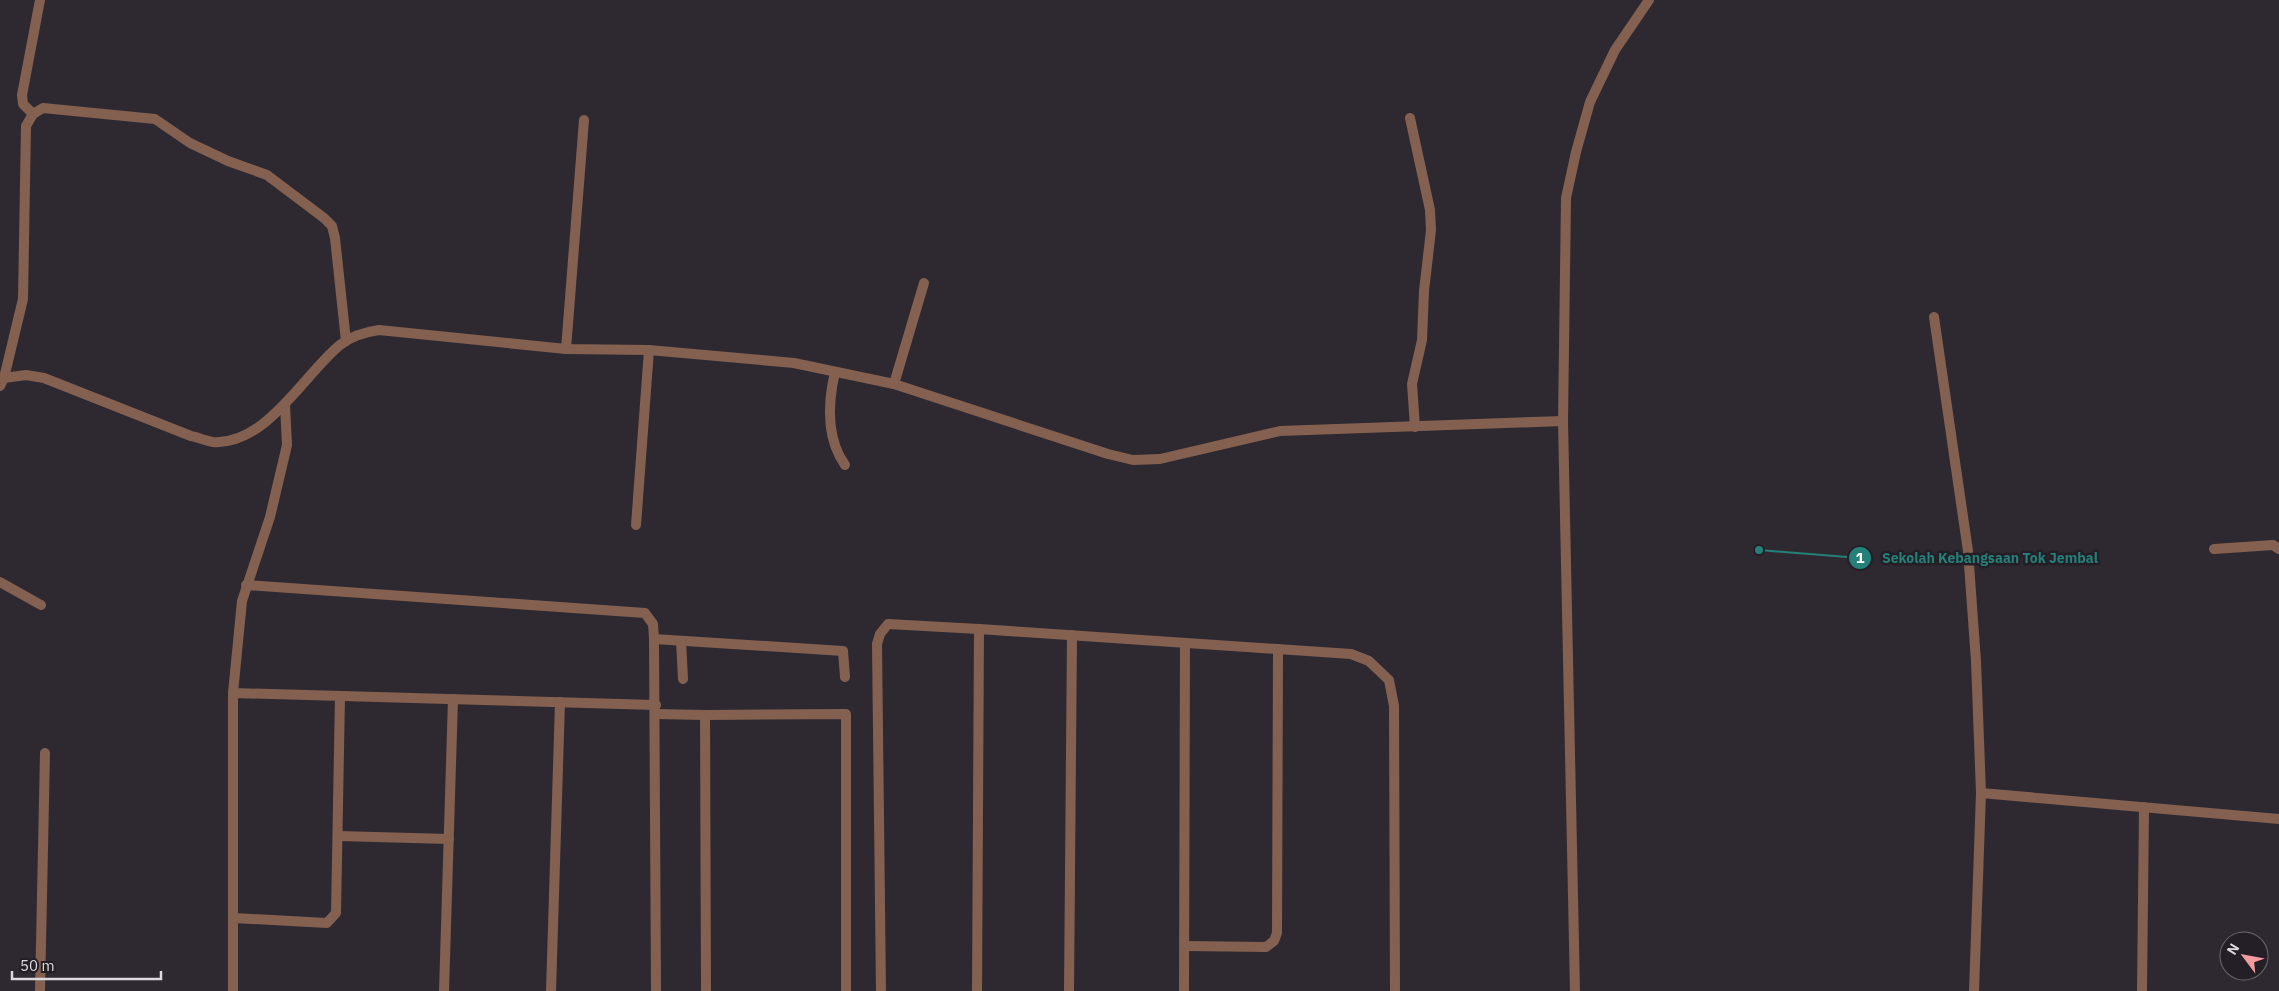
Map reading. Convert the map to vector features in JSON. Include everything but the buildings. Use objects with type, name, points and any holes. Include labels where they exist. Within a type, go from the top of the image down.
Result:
[{"type":"street","points":[[33,114],[23,104],[22,95],[40,0]]},
{"type":"street","points":[[1575,991],[1563,421],[1566,198],[1590,102],[1615,50],[1649,0]]},
{"type":"street","points":[[2,382],[16,333],[23,299],[26,126],[33,114],[43,108],[155,119],[190,143],[228,161],[267,175],[324,218],[332,226],[346,341]]},
{"type":"street","points":[[1410,118],[1430,210],[1431,230],[1425,276],[1422,340],[1412,384],[1415,428]]},
{"type":"street","points":[[566,349],[584,120]]},
{"type":"street","points":[[894,384],[924,283]]},
{"type":"street","points":[[1934,317],[1968,551],[1981,793],[1974,991]]},
{"type":"street","points":[[2,382],[26,375],[44,378],[190,436],[213,442],[244,435],[285,405],[335,350],[346,341],[362,332],[379,330],[566,349],[649,350],[794,363],[894,384],[1108,454],[1133,460],[1160,459],[1280,431],[1415,428],[1563,421]]},
{"type":"street","points":[[636,525],[649,350]]},
{"type":"street","points":[[835,372],[829,398],[830,415],[835,448],[845,465]]},
{"type":"street","points":[[233,991],[233,693],[242,601],[270,517],[287,445],[285,405]]},
{"type":"street","points":[[2214,549],[2273,546],[2279,549]]},
{"type":"street","points":[[0,582],[41,605]]},
{"type":"street","points":[[246,585],[645,613],[653,624],[654,639],[656,709],[656,991]]},
{"type":"street","points":[[881,991],[877,644],[880,634],[888,624],[1351,654],[1369,661],[1389,680],[1394,706],[1395,991]]},
{"type":"street","points":[[977,991],[979,629]]},
{"type":"street","points":[[1069,991],[1072,636]]},
{"type":"street","points":[[654,639],[843,651],[845,677]]},
{"type":"street","points":[[681,641],[683,678]]},
{"type":"street","points":[[1184,991],[1185,644]]},
{"type":"street","points":[[1184,946],[1266,947],[1274,941],[1277,933],[1278,649]]},
{"type":"street","points":[[233,693],[560,702],[656,709],[705,715],[846,714],[846,991]]},
{"type":"street","points":[[233,918],[327,923],[336,913],[340,696]]},
{"type":"street","points":[[444,991],[453,699]]},
{"type":"street","points":[[551,991],[560,702]]},
{"type":"street","points":[[705,715],[706,991]]},
{"type":"street","points":[[40,991],[45,753]]},
{"type":"street","points":[[1981,793],[2279,819]]},
{"type":"street","points":[[2142,991],[2144,807]]},
{"type":"street","points":[[338,836],[449,839]]},
{"type":"place","name":"Sekolah Kebangsaan Tok Jembal","points":[[1759,550]]}]
